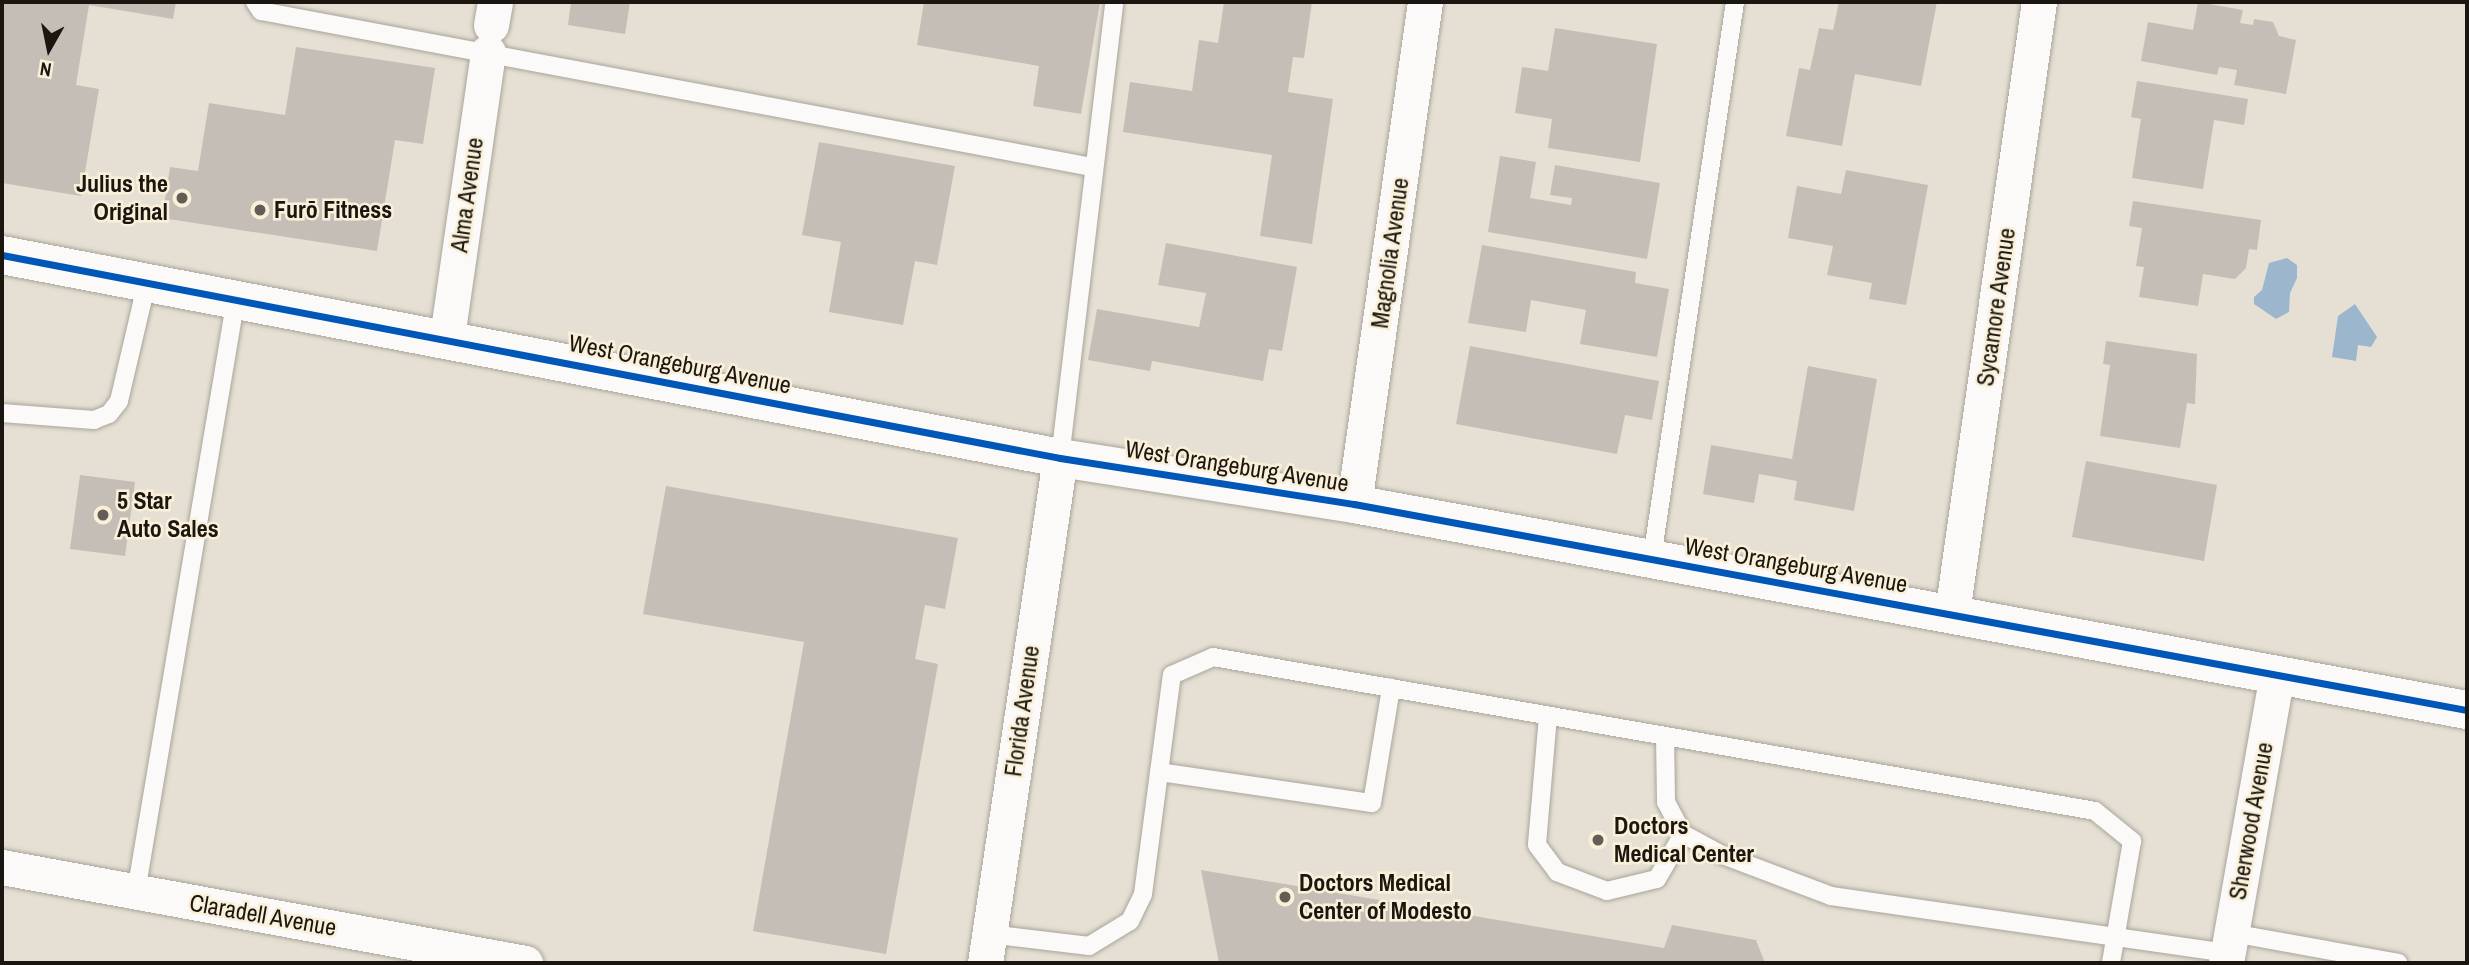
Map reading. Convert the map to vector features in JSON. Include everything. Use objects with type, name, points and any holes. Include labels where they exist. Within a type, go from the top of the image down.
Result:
[{"type":"street","name":"Magnolia Avenue","points":[[1354,504],[1425,2]]},
{"type":"street","name":"Sycamore Avenue","points":[[1952,613],[2039,2]]},
{"type":"street","name":"Alma Avenue","points":[[447,337],[491,26]]},
{"type":"street","name":"West Orangeburg Avenue","points":[[2,255],[447,337],[1060,458],[1354,504],[1952,613],[2276,678],[2467,710]]},
{"type":"street","name":"Florida Avenue","points":[[987,949],[1060,458]]},
{"type":"street","name":"Sherwood Avenue","points":[[2229,950],[2276,678]]},
{"type":"street","name":"Claradell Avenue","points":[[2,867],[525,963]]},
{"type":"lane","points":[[255,2],[261,11],[491,26],[1092,167]]},
{"type":"lane","points":[[1060,458],[1092,167],[1114,2]]},
{"type":"lane","points":[[1652,558],[1735,2]]},
{"type":"lane","points":[[2,413],[94,420],[109,414],[119,401],[147,282]]},
{"type":"lane","points":[[136,892],[236,298]]},
{"type":"lane","points":[[987,949],[1089,946],[1130,920],[1143,894],[1172,675],[1213,657],[2095,811],[2132,841],[2111,963]]},
{"type":"lane","points":[[1159,772],[1372,803],[1391,688]]},
{"type":"lane","points":[[1548,716],[1537,845],[1557,872],[1607,891],[1657,879],[1683,834]]},
{"type":"lane","points":[[1665,736],[1666,802],[1683,834],[1720,854],[1831,896],[2229,950],[2398,963]]},
{"type":"water","points":[[2287,258],[2297,265],[2297,278],[2290,293],[2289,312],[2276,319],[2254,304],[2254,297],[2262,290],[2269,263]]},
{"type":"water","points":[[2355,304],[2377,337],[2371,347],[2358,345],[2356,361],[2332,357],[2338,316]]},
{"type":"building","points":[[2,2],[176,2],[173,19],[89,5],[76,85],[99,89],[81,196],[2,183]]},
{"type":"building","points":[[571,2],[630,2],[625,34],[568,25]]},
{"type":"building","points":[[924,2],[1100,2],[1081,114],[1033,106],[1039,66],[917,45]]},
{"type":"building","points":[[1224,2],[1312,2],[1304,58],[1293,57],[1288,92],[1333,99],[1312,244],[1260,236],[1272,155],[1123,132],[1130,82],[1192,91],[1199,40],[1218,43]]},
{"type":"building","points":[[1839,2],[1937,2],[1921,86],[1855,74],[1842,146],[1786,136],[1799,68],[1810,70],[1819,28],[1833,30]]},
{"type":"building","points":[[2198,2],[2243,10],[2240,23],[2253,25],[2254,19],[2273,22],[2279,36],[2296,40],[2286,94],[2234,85],[2237,70],[2219,67],[2217,75],[2141,61],[2148,22],[2193,30]]},
{"type":"building","points":[[1555,28],[1657,44],[1640,162],[1548,148],[1552,119],[1515,113],[1522,67],[1548,71]]},
{"type":"building","points":[[296,47],[435,68],[423,144],[395,140],[377,251],[162,218],[170,167],[198,171],[209,103],[285,115]]},
{"type":"building","points":[[2137,81],[2248,99],[2244,125],[2214,120],[2203,189],[2132,178],[2141,119],[2131,117]]},
{"type":"building","points":[[819,142],[955,166],[937,265],[915,261],[903,325],[829,312],[841,242],[802,235]]},
{"type":"building","points":[[1500,156],[1536,162],[1530,198],[1571,205],[1572,198],[1550,195],[1555,165],[1660,183],[1647,259],[1488,232]]},
{"type":"building","points":[[1846,170],[1928,185],[1906,305],[1869,299],[1872,283],[1827,275],[1833,246],[1788,238],[1797,186],[1841,194]]},
{"type":"building","points":[[2133,201],[2261,220],[2257,250],[2249,249],[2246,268],[2235,279],[2203,274],[2198,306],[2139,297],[2144,267],[2136,266],[2142,228],[2129,226]]},
{"type":"building","points":[[1166,243],[1297,267],[1282,351],[1269,349],[1263,381],[1152,361],[1150,371],[1088,360],[1097,309],[1199,327],[1206,293],[1158,285]]},
{"type":"building","points":[[1482,245],[1636,272],[1635,283],[1669,289],[1657,357],[1580,344],[1586,310],[1531,300],[1526,332],[1468,323]]},
{"type":"building","points":[[2106,341],[2197,354],[2195,404],[2187,403],[2180,448],[2100,436],[2110,365],[2103,364]]},
{"type":"building","points":[[1470,346],[1659,381],[1652,420],[1625,415],[1617,454],[1456,424]]},
{"type":"building","points":[[1808,366],[1877,379],[1854,511],[1794,500],[1797,481],[1759,474],[1754,503],[1703,494],[1711,445],[1792,459]]},
{"type":"building","points":[[2086,461],[2217,485],[2204,561],[2072,537]]},
{"type":"building","name":"5 Star Auto Sales","points":[[80,475],[135,482],[125,556],[70,549]]},
{"type":"building","points":[[666,486],[958,538],[945,609],[925,605],[915,659],[938,664],[886,954],[753,931],[804,642],[643,614]]},
{"type":"building","name":"Doctors Medical Center of Modesto","points":[[1201,870],[1664,948],[1672,925],[1756,940],[1765,963],[1219,963]]},
{"type":"cycle path","points":[[2,255],[1060,458],[1354,504],[2467,710]]},
{"type":"place","name":"Julius the Original","points":[[182,198]]},
{"type":"place","name":"Furō Fitness","points":[[260,210]]},
{"type":"place","name":"5 Star Auto Sales","points":[[103,515]]},
{"type":"place","name":"Doctors Medical Center","points":[[1598,840]]},
{"type":"place","name":"Doctors Medical Center of Modesto","points":[[1285,897]]}]
